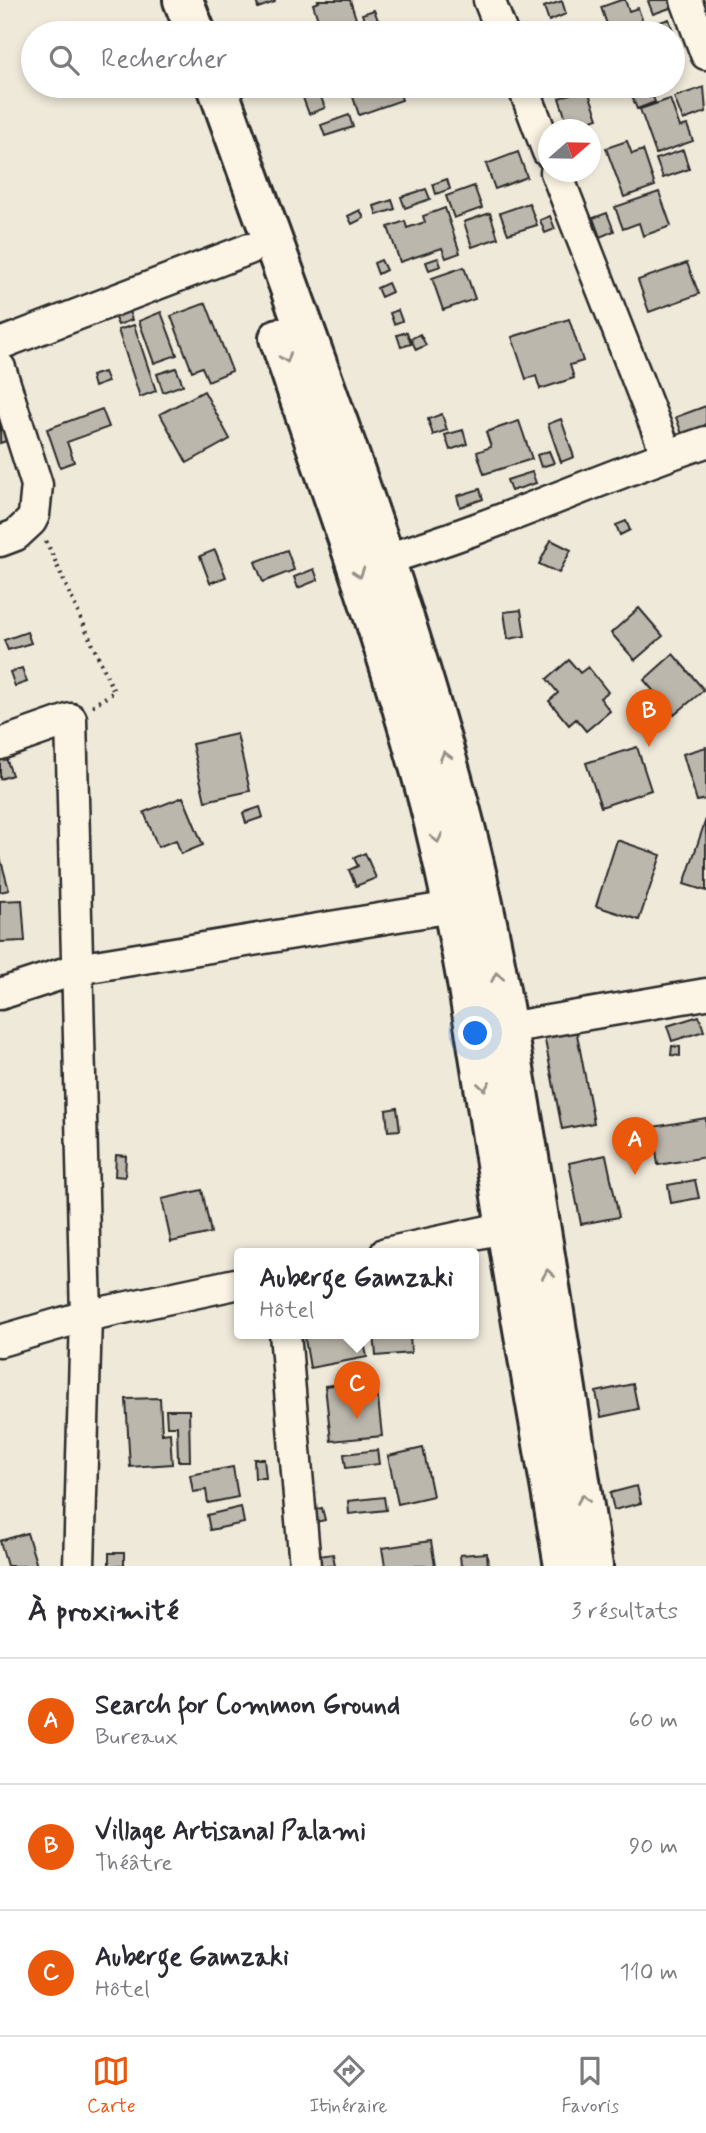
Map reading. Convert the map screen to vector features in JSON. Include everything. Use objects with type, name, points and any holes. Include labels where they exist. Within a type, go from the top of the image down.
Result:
[{"type":"highway","points":[[157,0],[165,21]]},
{"type":"highway","points":[[183,0],[191,21]]},
{"type":"highway","points":[[192,98],[249,249],[350,546],[429,803],[477,1040],[523,1224],[593,1566]]},
{"type":"highway","points":[[220,98],[386,559],[457,793],[478,881],[507,1028],[523,1224],[564,1566]]},
{"type":"street","points":[[489,0],[497,21]]},
{"type":"street","points":[[686,0],[706,54]]},
{"type":"street","points":[[528,98],[538,126]]},
{"type":"street","points":[[560,182],[667,455]]},
{"type":"street","points":[[0,344],[249,249]]},
{"type":"street","points":[[0,368],[37,485],[31,521],[16,535],[0,541]]},
{"type":"street","points":[[386,559],[521,513],[667,455],[705,445]]},
{"type":"street","points":[[0,744],[71,719],[86,1316],[79,1566]]},
{"type":"street","points":[[0,994],[77,969],[452,907]]},
{"type":"street","points":[[507,1028],[706,994]]},
{"type":"street","points":[[410,1248],[523,1224]]},
{"type":"street","points":[[0,1341],[86,1316],[234,1284]]},
{"type":"street","points":[[286,1339],[305,1566]]},
{"type":"path","points":[[34,515],[114,692]]},
{"type":"building","points":[[256,0],[274,0],[275,2],[258,8]]},
{"type":"building","points":[[318,0],[350,0],[357,21],[318,21],[313,4],[319,2]]},
{"type":"building","points":[[625,0],[629,11],[638,8],[643,21],[606,21],[601,7]]},
{"type":"building","points":[[671,0],[673,7],[653,14],[648,1]]},
{"type":"building","points":[[562,1],[566,14],[549,21],[544,7]]},
{"type":"building","points":[[374,10],[378,21],[365,21],[362,14]]},
{"type":"building","points":[[704,87],[706,112],[683,120],[674,98],[685,98],[685,93]]},
{"type":"building","points":[[303,98],[321,98],[325,108],[309,114]]},
{"type":"building","points":[[353,98],[401,98],[402,100],[359,115]]},
{"type":"building","points":[[559,98],[591,98],[598,118],[566,119]]},
{"type":"building","points":[[633,98],[653,98],[655,102],[637,109]]},
{"type":"building","points":[[670,99],[680,127],[687,125],[693,141],[656,154],[640,109]]},
{"type":"building","points":[[349,115],[353,127],[325,136],[321,125]]},
{"type":"building","points":[[627,141],[632,154],[643,150],[655,186],[624,197],[606,148]]},
{"type":"building","points":[[683,150],[689,169],[663,178],[656,159]]},
{"type":"building","points":[[518,152],[527,177],[495,189],[486,164]]},
{"type":"building","points":[[447,179],[450,189],[436,194],[433,184]]},
{"type":"building","points":[[474,186],[482,208],[454,218],[446,196]]},
{"type":"building","points":[[426,189],[430,199],[405,208],[401,197]]},
{"type":"building","points":[[659,192],[671,226],[643,236],[639,223],[623,229],[615,207]]},
{"type":"building","points":[[392,200],[395,209],[377,215],[374,206]]},
{"type":"building","points":[[529,203],[537,225],[508,234],[500,213]]},
{"type":"building","points":[[445,208],[460,253],[446,258],[442,248],[400,262],[388,227],[405,221],[407,228],[425,222],[423,216]]},
{"type":"building","points":[[360,210],[364,218],[352,224],[348,216]]},
{"type":"building","points":[[490,213],[498,238],[472,247],[464,222]]},
{"type":"building","points":[[607,213],[614,231],[600,237],[593,218]]},
{"type":"building","points":[[550,216],[555,229],[545,233],[540,220]]},
{"type":"building","points":[[438,258],[441,266],[429,270],[426,262]]},
{"type":"building","points":[[381,260],[386,270],[378,274],[374,263]]},
{"type":"building","points":[[687,263],[699,294],[649,312],[638,280]]},
{"type":"building","points":[[464,267],[475,299],[443,310],[432,278]]},
{"type":"building","points":[[388,283],[392,292],[381,297],[377,288]]},
{"type":"building","points":[[126,303],[132,320],[118,325],[111,309]]},
{"type":"building","points":[[206,303],[232,371],[208,381],[202,367],[192,371],[171,316]]},
{"type":"building","points":[[398,310],[402,321],[394,324],[390,313]]},
{"type":"building","points":[[161,312],[177,355],[154,363],[139,321]]},
{"type":"building","points":[[569,319],[583,361],[570,365],[574,378],[540,389],[536,376],[526,379],[512,337]]},
{"type":"building","points":[[134,325],[156,391],[140,397],[118,330]]},
{"type":"building","points":[[407,332],[411,344],[401,347],[397,335]]},
{"type":"building","points":[[420,334],[426,345],[416,350],[411,339]]},
{"type":"building","points":[[176,368],[183,385],[163,392],[157,374]]},
{"type":"building","points":[[104,372],[108,382],[94,387],[91,376]]},
{"type":"building","points":[[204,391],[230,439],[187,463],[160,414]]},
{"type":"building","points":[[706,406],[706,425],[682,434],[676,417]]},
{"type":"building","points":[[102,409],[109,427],[67,442],[74,462],[60,467],[47,429]]},
{"type":"building","points":[[0,412],[9,440],[0,443]]},
{"type":"building","points":[[442,414],[447,430],[433,435],[428,419]]},
{"type":"building","points":[[561,419],[574,457],[561,462],[548,424]]},
{"type":"building","points":[[519,421],[532,459],[484,474],[477,452],[491,447],[486,432]]},
{"type":"building","points":[[463,430],[467,444],[450,450],[445,435]]},
{"type":"building","points":[[549,451],[554,463],[541,467],[537,455]]},
{"type":"building","points":[[532,472],[536,483],[511,491],[507,480]]},
{"type":"building","points":[[480,489],[483,499],[460,507],[457,496]]},
{"type":"building","points":[[626,521],[630,530],[620,535],[616,525]]},
{"type":"building","points":[[551,540],[571,550],[559,573],[539,564]]},
{"type":"building","points":[[215,550],[226,577],[210,583],[200,556]]},
{"type":"building","points":[[287,550],[294,570],[263,582],[255,562]]},
{"type":"building","points":[[314,569],[318,580],[298,588],[294,577]]},
{"type":"building","points":[[639,608],[663,636],[635,660],[611,633]]},
{"type":"building","points":[[521,610],[525,636],[508,639],[504,612]]},
{"type":"building","points":[[27,632],[31,643],[8,650],[4,640]]},
{"type":"building","points":[[673,654],[704,690],[674,715],[644,680]]},
{"type":"building","points":[[569,660],[580,673],[588,667],[608,692],[600,698],[610,711],[586,731],[576,719],[569,725],[549,701],[558,693],[547,679]]},
{"type":"building","points":[[22,668],[27,682],[15,686],[10,672]]},
{"type":"building","points":[[237,734],[250,791],[205,801],[192,744]]},
{"type":"building","points":[[637,747],[651,790],[601,807],[586,763]]},
{"type":"building","points":[[706,747],[706,799],[697,801],[683,754]]},
{"type":"building","points":[[5,755],[12,775],[0,779],[0,757]]},
{"type":"building","points":[[183,797],[203,845],[181,854],[176,840],[158,847],[144,812]]},
{"type":"building","points":[[260,807],[263,817],[246,823],[243,813]]},
{"type":"building","points":[[706,819],[706,891],[684,884]]},
{"type":"building","points":[[617,840],[661,855],[639,920],[596,906]]},
{"type":"building","points":[[365,853],[376,878],[356,886],[349,870],[358,866],[354,858]]},
{"type":"building","points":[[0,857],[9,890],[0,892]]},
{"type":"building","points":[[22,900],[25,941],[0,942],[0,901]]},
{"type":"building","points":[[699,1016],[704,1031],[672,1041],[667,1026]]},
{"type":"building","points":[[576,1029],[594,1123],[562,1129],[544,1035]]},
{"type":"building","points":[[672,1046],[680,1047],[680,1056],[671,1055]]},
{"type":"building","points":[[397,1108],[400,1130],[388,1131],[386,1110]]},
{"type":"building","points":[[706,1118],[706,1157],[658,1165],[653,1127]]},
{"type":"building","points":[[116,1155],[126,1156],[125,1177],[115,1176]]},
{"type":"building","points":[[606,1155],[619,1217],[581,1224],[569,1163]]},
{"type":"building","points":[[695,1180],[699,1198],[671,1203],[668,1185]]},
{"type":"building","points":[[202,1190],[211,1233],[171,1242],[162,1199]]},
{"type":"building","points":[[305,1339],[363,1339],[367,1357],[310,1368]]},
{"type":"building","points":[[375,1339],[410,1339],[411,1353],[376,1356]]},
{"type":"building","points":[[376,1380],[382,1436],[331,1441],[325,1386]]},
{"type":"building","points":[[633,1384],[638,1409],[601,1417],[596,1392]]},
{"type":"building","points":[[160,1398],[162,1434],[170,1433],[172,1464],[130,1467],[126,1399]]},
{"type":"building","points":[[166,1410],[189,1410],[190,1461],[178,1461],[177,1426],[167,1426]]},
{"type":"building","points":[[423,1448],[433,1496],[398,1504],[388,1456]]},
{"type":"building","points":[[377,1450],[379,1464],[346,1468],[344,1454]]},
{"type":"building","points":[[254,1459],[264,1459],[266,1478],[255,1478]]},
{"type":"building","points":[[233,1467],[238,1497],[208,1503],[206,1490],[193,1492],[190,1475]]},
{"type":"building","points":[[637,1486],[641,1503],[614,1510],[610,1493]]},
{"type":"building","points":[[384,1497],[386,1510],[349,1514],[348,1501]]},
{"type":"building","points":[[241,1507],[244,1523],[210,1530],[207,1515]]},
{"type":"building","points":[[322,1508],[325,1520],[311,1523],[307,1511]]},
{"type":"building","points":[[27,1533],[37,1566],[7,1566],[0,1541]]},
{"type":"building","points":[[431,1541],[435,1566],[385,1566],[382,1548]]},
{"type":"building","points":[[109,1553],[124,1553],[124,1566],[109,1566]]},
{"type":"building","points":[[487,1553],[488,1566],[461,1566],[460,1555]]},
{"type":"building","points":[[333,1554],[335,1566],[313,1566],[311,1557]]},
{"type":"place","name":"Village Artisanal Palami","points":[[649,747]]},
{"type":"place","name":"Search for Common Ground","points":[[635,1175]]},
{"type":"place","name":"Auberge Gamzaki","points":[[357,1419]]}]
